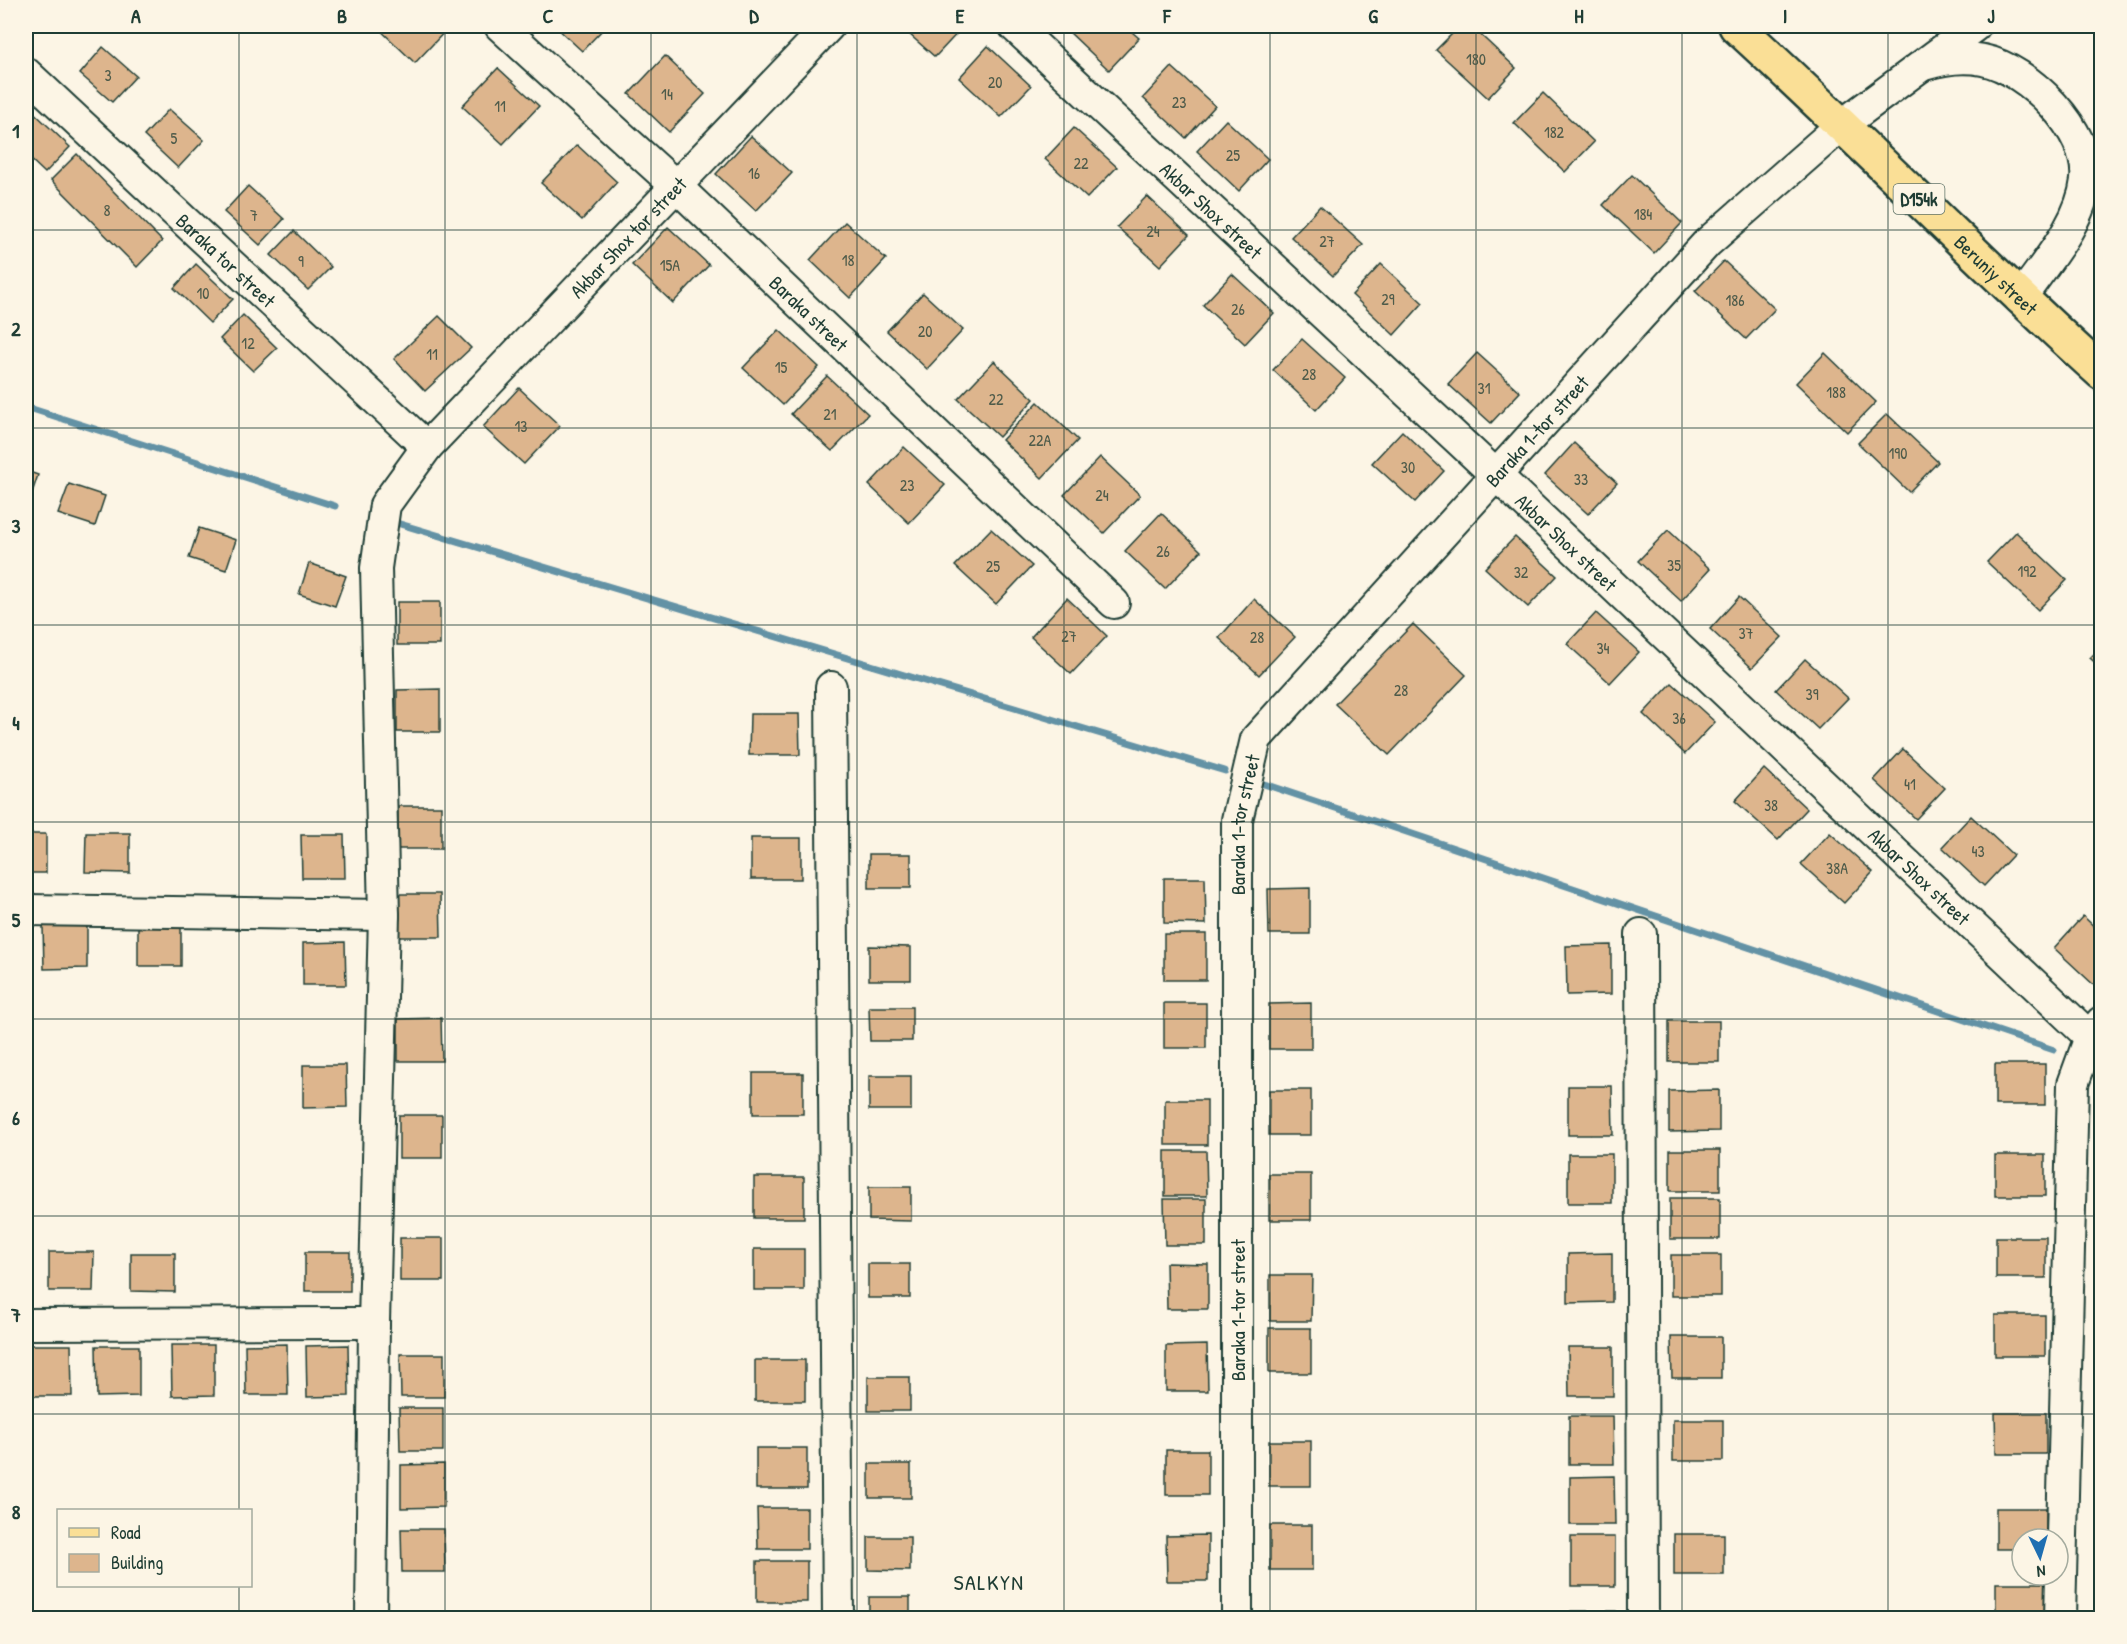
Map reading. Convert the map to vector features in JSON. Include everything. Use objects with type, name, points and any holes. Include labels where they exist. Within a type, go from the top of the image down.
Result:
[{"type":"main road","name":"Beruniy street","points":[[1736,26],[1843,124],[2020,299],[2102,373]]},
{"type":"street","name":"Baraka street","points":[[500,26],[676,186],[1114,603]]},
{"type":"street","name":"Akbar Shox tor street","points":[[370,1618],[374,1323],[384,915],[376,568],[385,505],[427,447],[829,26]]},
{"type":"street","name":"Akbar Shox street","points":[[1014,26],[2096,1029]]},
{"type":"street","name":"Baraka 1-tor street","points":[[1237,1618],[1237,820],[1256,739],[1707,243],[1843,124],[1915,68],[1975,26]]},
{"type":"street","points":[[1915,68],[1947,58],[1983,60],[2017,73],[2075,130],[2085,163],[2086,179],[2082,198],[2066,232],[2020,299]]},
{"type":"street","name":"Baraka tor street","points":[[26,73],[427,447]]},
{"type":"street","points":[[831,687],[838,1618]]},
{"type":"street","points":[[26,910],[384,915]]},
{"type":"street","points":[[1641,934],[1643,1618]]},
{"type":"street","points":[[2060,1618],[2073,1084],[2096,1029]]},
{"type":"street","points":[[26,1324],[374,1323]]},
{"type":"building","points":[[376,26],[450,26],[415,63]]},
{"type":"building","points":[[555,26],[606,26],[582,51]]},
{"type":"building","points":[[900,26],[964,26],[935,57]]},
{"type":"building","points":[[1072,26],[1125,26],[1139,38],[1109,70],[1067,30]]},
{"type":"building","points":[[1460,26],[1471,26],[1516,68],[1488,98],[1436,50]]},
{"type":"building","points":[[988,46],[1031,86],[1001,117],[959,78]]},
{"type":"building","points":[[103,47],[136,76],[112,102],[80,74]]},
{"type":"building","points":[[665,56],[705,94],[669,132],[629,94]]},
{"type":"building","points":[[1172,67],[1215,106],[1186,138],[1143,98]]},
{"type":"building","points":[[498,68],[539,106],[503,144],[462,106]]},
{"type":"building","points":[[1543,93],[1594,142],[1565,172],[1514,123]]},
{"type":"building","points":[[26,105],[70,147],[45,173],[26,155]]},
{"type":"building","points":[[169,109],[204,140],[178,168],[144,136]]},
{"type":"building","points":[[1226,120],[1268,159],[1239,191],[1197,151]]},
{"type":"building","points":[[1074,128],[1117,167],[1087,198],[1045,159]]},
{"type":"building","points":[[751,136],[792,173],[756,211],[716,174]]},
{"type":"building","points":[[577,145],[617,182],[582,220],[541,183]]},
{"type":"building","points":[[77,154],[162,241],[137,267],[51,180]]},
{"type":"building","points":[[1632,175],[1682,223],[1654,253],[1603,205]]},
{"type":"building","points":[[248,186],[284,219],[260,245],[224,212]]},
{"type":"building","points":[[1147,196],[1189,235],[1160,266],[1117,227]]},
{"type":"building","points":[[1320,206],[1363,245],[1333,276],[1291,237]]},
{"type":"building","points":[[845,222],[886,259],[850,298],[810,260]]},
{"type":"building","points":[[668,227],[709,265],[673,303],[632,265]]},
{"type":"building","points":[[294,231],[331,267],[308,290],[271,255]]},
{"type":"building","points":[[1724,261],[1775,309],[1746,339],[1695,291]]},
{"type":"building","points":[[196,264],[233,299],[210,323],[174,288]]},
{"type":"building","points":[[1381,264],[1423,303],[1394,335],[1352,295]]},
{"type":"building","points":[[1232,274],[1274,313],[1245,344],[1203,305]]},
{"type":"building","points":[[923,293],[963,330],[927,369],[887,331]]},
{"type":"building","points":[[243,315],[277,348],[253,371],[220,339]]},
{"type":"building","points":[[439,316],[471,348],[425,391],[394,359]]},
{"type":"building","points":[[779,330],[819,367],[783,405],[743,368]]},
{"type":"building","points":[[1302,339],[1345,378],[1316,410],[1273,370]]},
{"type":"building","points":[[1477,353],[1520,392],[1491,423],[1448,384]]},
{"type":"building","points":[[1825,353],[1876,402],[1847,432],[1796,383]]},
{"type":"building","points":[[994,361],[1034,399],[999,437],[958,399]]},
{"type":"building","points":[[827,376],[868,414],[832,451],[791,414]]},
{"type":"building","points":[[519,388],[560,426],[524,464],[483,427]]},
{"type":"building","points":[[1038,402],[1078,440],[1042,478],[1002,440]]},
{"type":"building","points":[[1887,414],[1938,462],[1909,492],[1858,443]]},
{"type":"building","points":[[1402,431],[1444,471],[1415,502],[1372,463]]},
{"type":"building","points":[[1574,443],[1617,483],[1588,514],[1545,475]]},
{"type":"building","points":[[904,447],[945,485],[909,523],[869,485]]},
{"type":"building","points":[[1100,457],[1140,495],[1104,533],[1064,495]]},
{"type":"building","points":[[26,471],[38,475],[28,505],[26,504]]},
{"type":"building","points":[[69,484],[105,496],[95,526],[58,514]]},
{"type":"building","points":[[1161,513],[1201,551],[1165,589],[1125,551]]},
{"type":"building","points":[[199,528],[236,540],[226,570],[189,558]]},
{"type":"building","points":[[991,529],[1032,566],[996,604],[955,566]]},
{"type":"building","points":[[1668,530],[1710,569],[1681,601],[1638,561]]},
{"type":"building","points":[[2016,532],[2067,580],[2038,610],[1987,562]]},
{"type":"building","points":[[1515,537],[1557,576],[1528,607],[1485,568]]},
{"type":"building","points":[[309,563],[346,576],[335,606],[299,594]]},
{"type":"building","points":[[1739,597],[1782,637],[1752,668],[1710,629]]},
{"type":"building","points":[[1067,598],[1107,636],[1071,674],[1031,637]]},
{"type":"building","points":[[1254,599],[1295,637],[1259,675],[1219,638]]},
{"type":"building","points":[[397,602],[440,602],[440,645],[397,645]]},
{"type":"building","points":[[1596,613],[1639,652],[1610,683],[1567,644]]},
{"type":"building","points":[[1413,624],[1466,675],[1389,755],[1335,704]]},
{"type":"building","points":[[2102,646],[2102,669],[2090,658]]},
{"type":"building","points":[[1805,659],[1848,698],[1818,729],[1776,690]]},
{"type":"building","points":[[1672,683],[1715,722],[1685,754],[1643,714]]},
{"type":"building","points":[[440,689],[440,732],[397,732],[397,690]]},
{"type":"building","points":[[750,714],[799,714],[800,755],[749,755]]},
{"type":"building","points":[[1903,749],[1945,788],[1916,819],[1874,780]]},
{"type":"building","points":[[1764,769],[1807,809],[1778,840],[1735,801]]},
{"type":"building","points":[[398,806],[441,806],[441,849],[398,849]]},
{"type":"building","points":[[1971,816],[2013,855],[1984,886],[1942,847]]},
{"type":"building","points":[[86,833],[130,833],[130,873],[85,872]]},
{"type":"building","points":[[1830,833],[1873,872],[1844,903],[1801,864]]},
{"type":"building","points":[[26,834],[46,834],[46,873],[26,873]]},
{"type":"building","points":[[301,835],[344,835],[345,878],[302,878]]},
{"type":"building","points":[[751,838],[801,838],[801,879],[751,879]]},
{"type":"building","points":[[869,854],[911,854],[911,888],[869,888]]},
{"type":"building","points":[[1164,878],[1205,878],[1206,924],[1164,923]]},
{"type":"building","points":[[1310,888],[1310,934],[1269,934],[1268,889]]},
{"type":"building","points":[[397,894],[440,894],[441,937],[398,937]]},
{"type":"building","points":[[2083,916],[2102,934],[2102,981],[2096,987],[2054,948]]},
{"type":"building","points":[[138,923],[181,923],[181,966],[138,966]]},
{"type":"building","points":[[87,925],[87,968],[44,969],[43,926]]},
{"type":"building","points":[[1164,934],[1206,934],[1206,980],[1164,980]]},
{"type":"building","points":[[345,942],[346,985],[303,985],[303,943]]},
{"type":"building","points":[[1611,945],[1611,994],[1567,995],[1566,946]]},
{"type":"building","points":[[869,946],[911,947],[911,980],[869,980]]},
{"type":"building","points":[[1164,1003],[1206,1003],[1206,1048],[1164,1048]]},
{"type":"building","points":[[1311,1003],[1311,1049],[1269,1049],[1269,1004]]},
{"type":"building","points":[[869,1007],[912,1007],[912,1041],[870,1041]]},
{"type":"building","points":[[441,1018],[442,1061],[398,1061],[398,1019]]},
{"type":"building","points":[[1669,1021],[1719,1021],[1719,1062],[1669,1062]]},
{"type":"building","points":[[1995,1064],[2045,1064],[2045,1105],[1995,1105]]},
{"type":"building","points":[[303,1065],[346,1065],[347,1107],[303,1108]]},
{"type":"building","points":[[753,1073],[803,1073],[803,1114],[753,1114]]},
{"type":"building","points":[[869,1076],[911,1076],[911,1110],[869,1110]]},
{"type":"building","points":[[1568,1086],[1612,1086],[1613,1135],[1568,1135]]},
{"type":"building","points":[[1269,1090],[1311,1090],[1311,1135],[1269,1135]]},
{"type":"building","points":[[1719,1090],[1719,1131],[1669,1132],[1669,1091]]},
{"type":"building","points":[[1165,1100],[1207,1100],[1207,1145],[1165,1145]]},
{"type":"building","points":[[399,1115],[442,1115],[442,1158],[399,1158]]},
{"type":"building","points":[[1670,1150],[1720,1150],[1720,1191],[1670,1191]]},
{"type":"building","points":[[1165,1151],[1206,1151],[1207,1196],[1165,1196]]},
{"type":"building","points":[[1568,1154],[1612,1154],[1612,1203],[1568,1203]]},
{"type":"building","points":[[1995,1155],[2045,1155],[2045,1196],[1995,1196]]},
{"type":"building","points":[[1269,1174],[1311,1174],[1311,1220],[1269,1220]]},
{"type":"building","points":[[754,1177],[804,1177],[804,1218],[754,1218]]},
{"type":"building","points":[[869,1187],[911,1187],[911,1221],[869,1220]]},
{"type":"building","points":[[1670,1198],[1720,1198],[1720,1239],[1670,1239]]},
{"type":"building","points":[[1164,1199],[1206,1199],[1206,1245],[1165,1245]]},
{"type":"building","points":[[1996,1237],[2046,1237],[2046,1278],[1996,1278]]},
{"type":"building","points":[[400,1238],[443,1238],[443,1281],[400,1281]]},
{"type":"building","points":[[754,1249],[804,1249],[804,1290],[754,1290]]},
{"type":"building","points":[[49,1252],[94,1252],[93,1291],[49,1291]]},
{"type":"building","points":[[305,1252],[350,1252],[350,1291],[305,1291]]},
{"type":"building","points":[[131,1253],[175,1253],[175,1292],[131,1291]]},
{"type":"building","points":[[1612,1253],[1612,1302],[1568,1303],[1568,1254]]},
{"type":"building","points":[[1671,1255],[1721,1255],[1721,1296],[1671,1296]]},
{"type":"building","points":[[1166,1263],[1208,1264],[1208,1309],[1167,1309]]},
{"type":"building","points":[[868,1264],[910,1264],[910,1298],[868,1298]]},
{"type":"building","points":[[1270,1275],[1312,1275],[1311,1321],[1270,1321]]},
{"type":"building","points":[[1995,1315],[2045,1315],[2045,1356],[1995,1356]]},
{"type":"building","points":[[1269,1328],[1311,1328],[1311,1373],[1269,1373]]},
{"type":"building","points":[[1671,1337],[1721,1337],[1721,1378],[1672,1378]]},
{"type":"building","points":[[287,1344],[288,1395],[246,1395],[245,1345]]},
{"type":"building","points":[[29,1345],[71,1345],[72,1396],[30,1396]]},
{"type":"building","points":[[171,1345],[214,1345],[214,1395],[172,1396]]},
{"type":"building","points":[[348,1345],[349,1396],[307,1397],[306,1346]]},
{"type":"building","points":[[1207,1345],[1208,1391],[1166,1391],[1166,1346]]},
{"type":"building","points":[[96,1346],[139,1346],[139,1396],[97,1397]]},
{"type":"building","points":[[1568,1347],[1613,1347],[1613,1396],[1569,1396]]},
{"type":"building","points":[[400,1354],[444,1354],[444,1397],[401,1397]]},
{"type":"building","points":[[755,1360],[805,1360],[805,1401],[755,1401]]},
{"type":"building","points":[[868,1377],[910,1377],[910,1411],[868,1411]]},
{"type":"building","points":[[399,1408],[443,1408],[443,1451],[400,1451]]},
{"type":"building","points":[[1995,1413],[2046,1413],[2046,1454],[1996,1454]]},
{"type":"building","points":[[1569,1416],[1613,1416],[1614,1464],[1569,1464]]},
{"type":"building","points":[[1673,1420],[1723,1420],[1723,1461],[1673,1461]]},
{"type":"building","points":[[1269,1441],[1311,1441],[1311,1486],[1269,1486]]},
{"type":"building","points":[[756,1448],[807,1448],[807,1489],[756,1489]]},
{"type":"building","points":[[1166,1450],[1208,1450],[1208,1495],[1166,1495]]},
{"type":"building","points":[[444,1464],[444,1507],[401,1508],[401,1465]]},
{"type":"building","points":[[869,1464],[911,1464],[911,1498],[869,1498]]},
{"type":"building","points":[[1614,1476],[1615,1525],[1570,1525],[1570,1477]]},
{"type":"building","points":[[757,1508],[807,1508],[807,1549],[758,1549]]},
{"type":"building","points":[[1996,1508],[2046,1508],[2046,1527],[2010,1527],[2010,1549],[1996,1549]]},
{"type":"building","points":[[1270,1525],[1312,1525],[1312,1570],[1270,1570]]},
{"type":"building","points":[[401,1529],[444,1529],[445,1572],[402,1572]]},
{"type":"building","points":[[1674,1534],[1724,1534],[1724,1575],[1674,1575]]},
{"type":"building","points":[[1208,1535],[1208,1581],[1167,1581],[1166,1536]]},
{"type":"building","points":[[868,1537],[910,1537],[910,1571],[868,1570]]},
{"type":"building","points":[[1571,1537],[1615,1537],[1615,1586],[1571,1586]]},
{"type":"building","points":[[757,1561],[807,1561],[807,1602],[757,1602]]},
{"type":"building","points":[[1996,1583],[2010,1583],[2010,1587],[2046,1587],[2046,1618],[1996,1618]]},
{"type":"building","points":[[869,1597],[910,1597],[910,1618],[869,1618]]},
{"type":"building","points":[[1571,1611],[1616,1611],[1616,1618],[1571,1618]]},
{"type":"building","points":[[1166,1613],[1208,1613],[1208,1618],[1166,1618]]},
{"type":"building","points":[[1270,1613],[1311,1613],[1311,1618],[1270,1618]]},
{"type":"waterway","points":[[26,407],[335,506]]},
{"type":"waterway","points":[[390,521],[1225,771]]},
{"type":"waterway","points":[[1261,783],[2054,1050]]},
{"type":"waterway","points":[[2094,1071],[2102,1074]]},
{"type":"district","name":"SALKYN","points":[[989,1582]]}]
